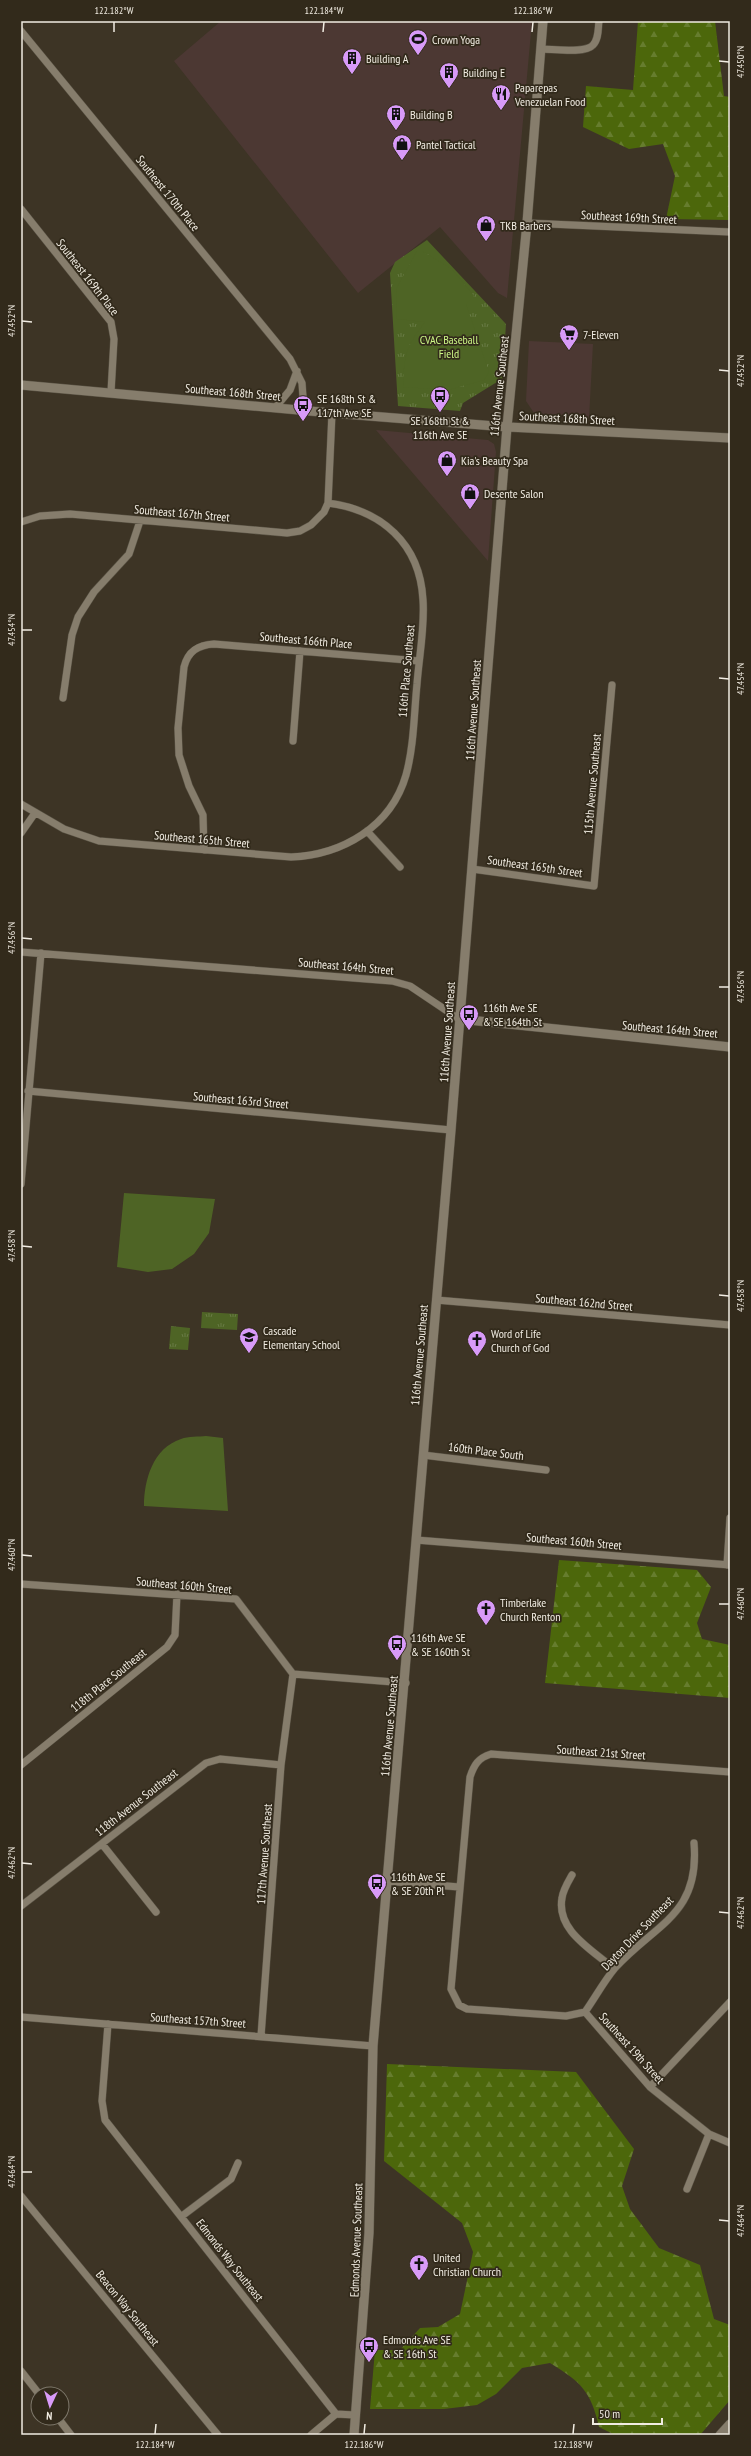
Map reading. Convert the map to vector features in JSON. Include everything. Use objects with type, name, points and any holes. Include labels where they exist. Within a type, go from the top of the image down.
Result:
[{"type":"street","name":"116th Avenue Southeast","points":[[373,2046],[386,1881],[406,1683],[416,1540],[451,1130],[507,427],[527,223],[544,21]]},
{"type":"street","points":[[541,49],[588,49],[593,45],[597,37],[599,21]]},
{"type":"street","name":"Southeast 170th Place","points":[[21,31],[285,353],[297,371],[302,383],[304,411]]},
{"type":"street","name":"Southeast 169th Place","points":[[21,209],[110,322],[114,339],[111,392]]},
{"type":"street","name":"Southeast 169th Street","points":[[527,223],[730,232]]},
{"type":"street","points":[[275,408],[290,390],[297,371]]},
{"type":"street","name":"Southeast 168th Street","points":[[21,385],[111,392],[332,414],[507,427],[730,438]]},
{"type":"street","points":[[328,503],[332,414]]},
{"type":"street","name":"Southeast 167th Street","points":[[21,522],[53,514],[293,533],[318,520],[328,503]]},
{"type":"street","name":"116th Place Southeast","points":[[328,503],[350,506],[378,518],[391,529],[410,555],[417,572],[423,599],[410,756],[406,774],[388,808],[367,831]]},
{"type":"street","points":[[63,698],[72,635],[78,617],[94,592],[129,554],[140,521]]},
{"type":"street","name":"Southeast 166th Place","points":[[204,850],[203,815],[184,773],[178,744],[184,666],[192,651],[198,647],[214,644],[419,661]]},
{"type":"street","points":[[293,741],[300,651]]},
{"type":"street","name":"115th Avenue Southeast","points":[[594,886],[612,685]]},
{"type":"street","name":"Southeast 165th Street","points":[[21,804],[64,830],[99,841],[204,850],[306,857],[322,854],[340,847],[367,831]]},
{"type":"street","points":[[21,833],[34,813]]},
{"type":"street","points":[[367,831],[400,868]]},
{"type":"street","name":"Southeast 165th Street","points":[[472,869],[594,886]]},
{"type":"street","name":"Southeast 164th Street","points":[[21,952],[392,981],[410,986],[459,1020],[730,1047]]},
{"type":"street","points":[[21,1184],[41,953]]},
{"type":"street","name":"Southeast 163rd Street","points":[[28,1091],[451,1130]]},
{"type":"street","name":"Southeast 162nd Street","points":[[436,1300],[730,1325]]},
{"type":"street","name":"160th Place South","points":[[423,1455],[546,1470]]},
{"type":"street","points":[[728,1565],[730,1518]]},
{"type":"street","name":"Southeast 160th Street","points":[[416,1540],[728,1565]]},
{"type":"street","name":"Southeast 160th Street","points":[[21,1584],[236,1598],[293,1674]]},
{"type":"street","name":"118th Place Southeast","points":[[21,1765],[166,1647],[175,1635],[177,1594]]},
{"type":"street","points":[[293,1674],[406,1683]]},
{"type":"street","name":"117th Avenue Southeast","points":[[261,2036],[281,1765],[293,1674]]},
{"type":"street","name":"Southeast 21st Street","points":[[459,1887],[470,1776],[474,1766],[481,1757],[491,1754],[730,1772]]},
{"type":"street","name":"118th Avenue Southeast","points":[[21,1906],[206,1764],[220,1760],[281,1765]]},
{"type":"street","name":"Dayton Drive Southeast","points":[[585,2012],[614,1969],[672,1915],[687,1896],[694,1877],[694,1843]]},
{"type":"street","points":[[102,1844],[156,1912]]},
{"type":"street","points":[[572,1875],[562,1896],[560,1909],[563,1922],[572,1933],[614,1969]]},
{"type":"street","points":[[386,1881],[459,1887]]},
{"type":"street","name":"Southeast 19th Street","points":[[459,1887],[451,1989],[459,2005],[467,2010],[566,2016],[585,2012],[650,2087],[709,2134],[730,2143]]},
{"type":"street","points":[[650,2087],[730,2002]]},
{"type":"street","name":"Southeast 157th Street","points":[[21,2018],[373,2046]]},
{"type":"street","name":"Edmonds Way Southeast","points":[[108,2024],[102,2100],[105,2120],[182,2216],[336,2414]]},
{"type":"street","name":"Edmonds Avenue Southeast","points":[[354,2435],[369,2233],[373,2046]]},
{"type":"street","points":[[687,2189],[709,2134]]},
{"type":"street","points":[[182,2216],[231,2179],[238,2163]]},
{"type":"street","name":"Beacon Way Southeast","points":[[21,2196],[218,2435]]},
{"type":"street","points":[[21,2371],[33,2386]]},
{"type":"street","points":[[311,2435],[336,2414],[355,2414]]},
{"type":"street","points":[[720,2435],[730,2424]]},
{"type":"street","points":[[64,2426],[71,2435]]},
{"type":"shaded area","points":[[221,21],[532,21],[507,298],[498,293],[440,227],[358,293],[174,61]]},
{"type":"shaded area","points":[[529,341],[593,344],[589,419],[539,417],[534,413],[526,401]]},
{"type":"shaded area","points":[[376,430],[488,440],[494,444],[496,452],[488,561]]},
{"type":"green space","points":[[638,21],[715,21],[724,96],[730,97],[730,220],[666,219],[675,176],[663,144],[629,149],[583,127],[586,86],[633,90]]},
{"type":"green space","name":"CVAC Baseball Field","points":[[427,240],[506,324],[502,383],[497,382],[463,403],[460,411],[398,406],[390,273],[395,262]]},
{"type":"green space","name":"CVAC Baseball Field","points":[[417,251],[422,251],[452,269],[474,296],[466,304],[489,372],[484,380],[448,390],[403,387],[404,367],[407,352],[414,338],[425,322],[397,319],[396,289]]},
{"type":"green space","points":[[124,1193],[215,1199],[209,1233],[194,1254],[172,1269],[148,1272],[117,1267]]},
{"type":"green space","points":[[202,1312],[238,1314],[237,1330],[201,1328]]},
{"type":"green space","points":[[171,1326],[190,1328],[188,1350],[169,1349]]},
{"type":"green space","points":[[206,1436],[223,1438],[228,1511],[144,1506],[144,1496],[148,1476],[157,1457],[163,1450],[171,1443],[184,1438]]},
{"type":"green space","points":[[559,1560],[697,1570],[711,1587],[697,1623],[702,1639],[730,1645],[730,1698],[545,1683]]},
{"type":"green space","points":[[387,2064],[576,2072],[634,2149],[622,2186],[630,2209],[659,2248],[700,2265],[714,2319],[730,2325],[730,2400],[700,2435],[615,2435],[599,2427],[592,2404],[588,2396],[577,2382],[550,2363],[522,2368],[496,2394],[477,2405],[444,2409],[370,2409],[375,2350],[400,2350],[420,2328],[438,2327],[460,2314],[473,2252],[462,2223],[384,2161]]},
{"type":"place","name":"Crown Yoga","points":[[418,56]]},
{"type":"place","name":"Building A","points":[[352,75]]},
{"type":"place","name":"Building E","points":[[449,89]]},
{"type":"place","name":"Paparepas Venezuelan Food","points":[[501,111]]},
{"type":"place","name":"Building B","points":[[396,131]]},
{"type":"place","name":"Pantel Tactical","points":[[402,161]]},
{"type":"place","name":"TKB Barbers","points":[[486,242]]},
{"type":"place","name":"7-Eleven","points":[[569,351]]},
{"type":"place","name":"SE 168th St & 116th Ave SE","points":[[440,413]]},
{"type":"place","name":"SE 168th St & 117th Ave SE","points":[[303,422]]},
{"type":"place","name":"Kia's Beauty Spa","points":[[447,477]]},
{"type":"place","name":"Desente Salon","points":[[470,510]]},
{"type":"place","name":"116th Ave SE & SE 164th St","points":[[469,1031]]},
{"type":"place","name":"Cascade Elementary School","points":[[249,1354]]},
{"type":"place","name":"Word of Life Church of God","points":[[477,1357]]},
{"type":"place","name":"Timberlake Church Renton","points":[[486,1626]]},
{"type":"place","name":"116th Ave SE & SE 160th St","points":[[397,1661]]},
{"type":"place","name":"116th Ave SE & SE 20th Pl","points":[[377,1900]]},
{"type":"place","name":"United Christian Church","points":[[419,2281]]},
{"type":"place","name":"Edmonds Ave SE & SE 16th St","points":[[369,2363]]}]
